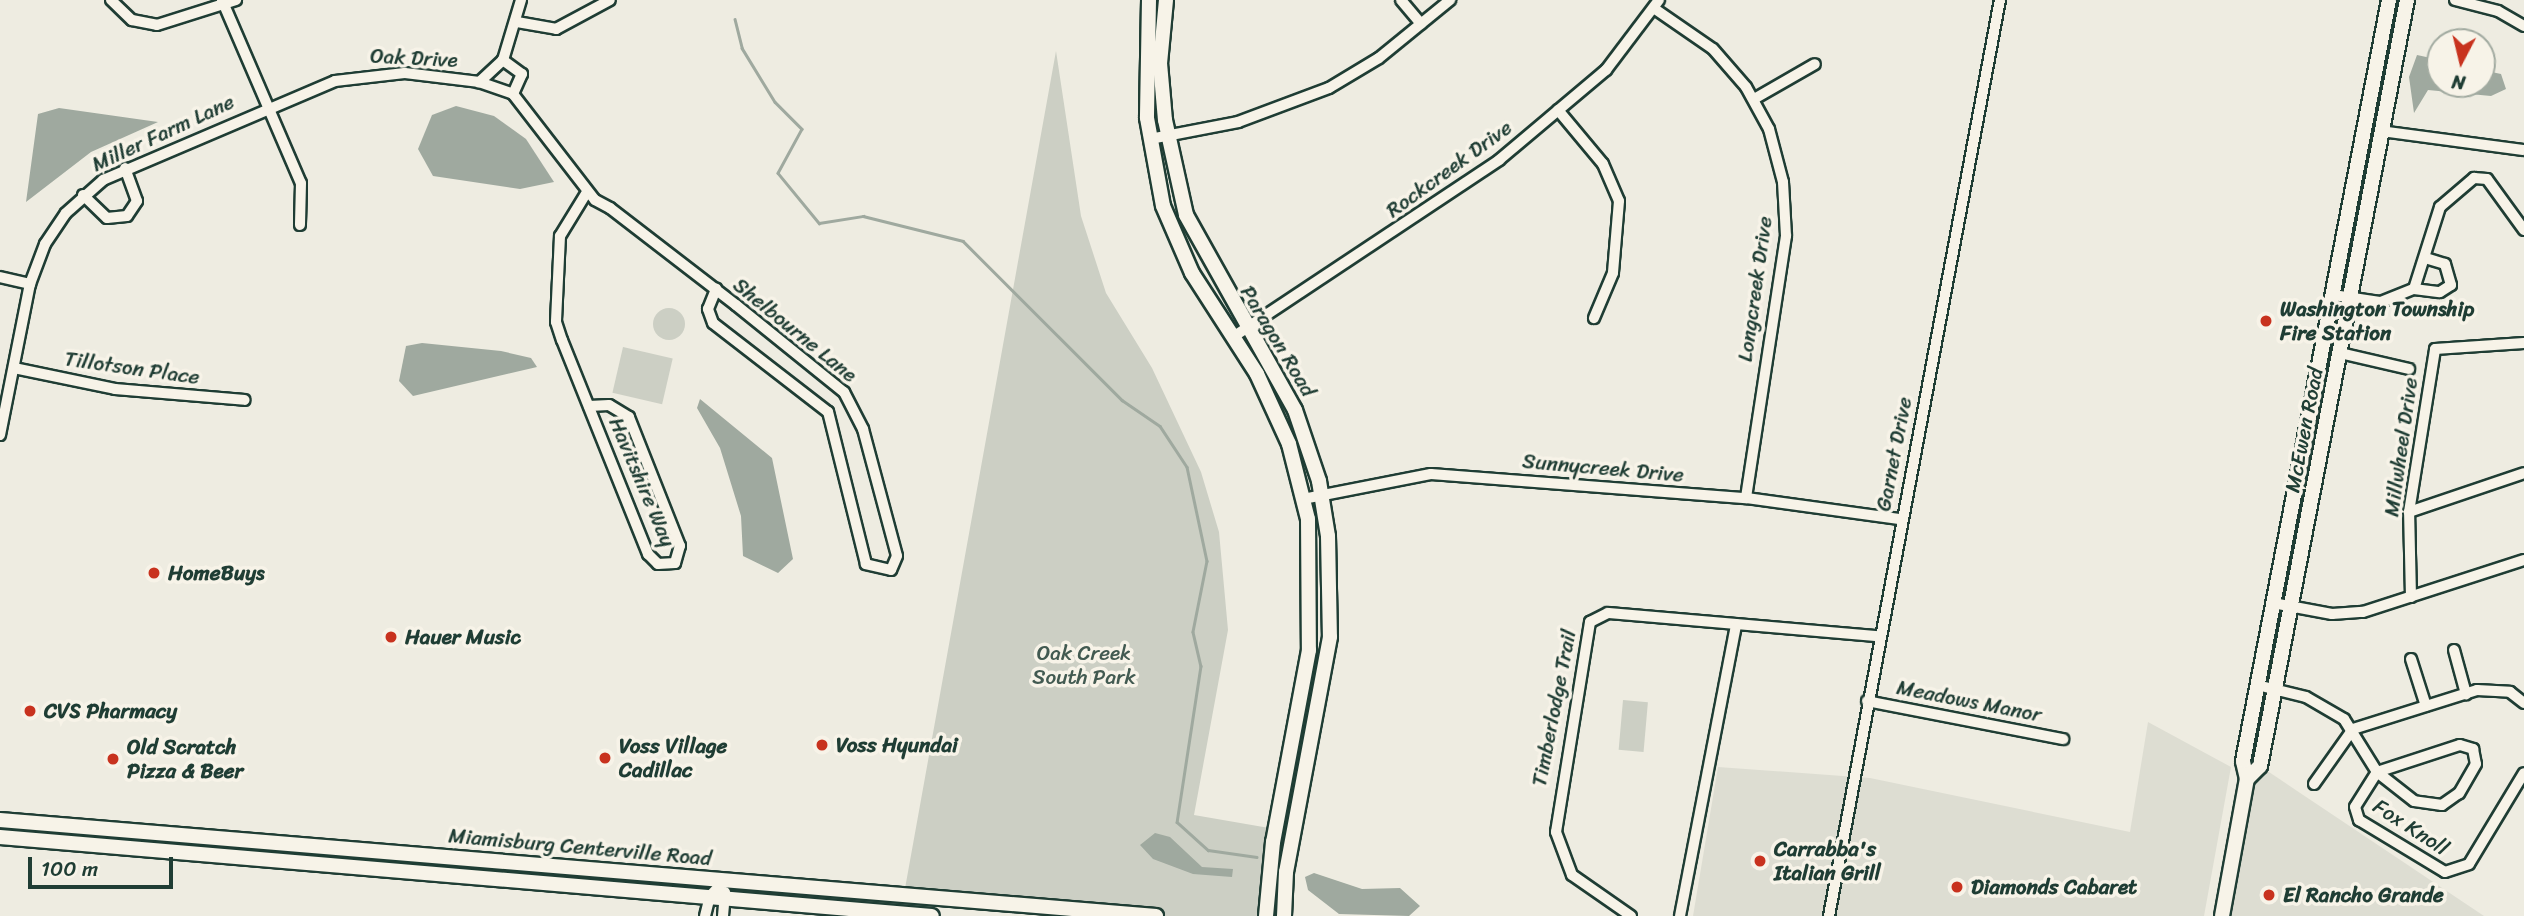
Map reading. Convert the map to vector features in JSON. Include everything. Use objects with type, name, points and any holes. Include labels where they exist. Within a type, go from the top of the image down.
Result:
[{"type":"street","points":[[111,0],[132,20],[157,25],[236,0]]},
{"type":"street","points":[[513,94],[522,74],[503,60],[517,23],[521,0]]},
{"type":"street","points":[[517,23],[556,29],[610,0]]},
{"type":"street","name":"Paragon Road","points":[[1149,0],[1144,76],[1150,139],[1174,234],[1233,337],[1289,444],[1303,499],[1313,592],[1309,650],[1273,842],[1266,916]]},
{"type":"street","name":"Paragon Road","points":[[1166,0],[1160,63],[1168,136],[1194,238],[1295,410],[1322,493],[1329,637],[1288,859],[1284,916]]},
{"type":"street","points":[[1401,0],[1421,24]]},
{"type":"street","points":[[1150,139],[1286,107],[1346,79],[1450,0]]},
{"type":"street","name":"Garnet Drive","points":[[1829,916],[1878,636],[2000,0]]},
{"type":"street","name":"McEwen Road","points":[[2222,916],[2247,779],[2243,761],[2389,0]]},
{"type":"street","name":"McEwen Road","points":[[2247,779],[2260,766],[2407,0]]},
{"type":"street","points":[[2455,0],[2498,11],[2524,26]]},
{"type":"street","points":[[224,2],[301,183],[300,225]]},
{"type":"street","name":"Longcreek Drive","points":[[1657,4],[1713,49],[1754,99],[1777,155],[1786,226],[1746,498]]},
{"type":"street","name":"Rockcreek Drive","points":[[1233,337],[1250,330],[1499,160],[1625,50],[1657,4]]},
{"type":"street","name":"Oak Drive","points":[[480,82],[503,60]]},
{"type":"street","points":[[1754,99],[1815,64]]},
{"type":"street","name":"Oak Drive","points":[[268,106],[362,75],[480,82],[513,94]]},
{"type":"street","name":"Shelbourne Lane","points":[[513,94],[587,192],[716,289],[852,402],[897,556],[891,570],[866,564],[828,412],[713,323],[708,309],[716,289]]},
{"type":"street","name":"Miller Farm Lane","points":[[0,435],[30,285],[51,233],[83,195],[125,168],[268,106]]},
{"type":"street","points":[[1558,110],[1603,164],[1619,201],[1619,246],[1605,304],[1594,318]]},
{"type":"street","points":[[2381,131],[2524,150]]},
{"type":"street","points":[[83,195],[107,218],[127,216],[137,201],[125,168]]},
{"type":"street","points":[[2414,289],[2440,206],[2478,176],[2490,182],[2524,230]]},
{"type":"street","name":"Havitshire Way","points":[[587,192],[562,229],[554,303],[589,406],[648,554],[657,564],[674,563],[680,546],[629,417],[608,405],[589,406]]},
{"type":"street","points":[[2333,295],[2381,302],[2414,289],[2440,292],[2451,285],[2445,264],[2425,258]]},
{"type":"street","points":[[0,277],[30,285]]},
{"type":"street","name":"Millwheel Drive","points":[[2411,597],[2409,512],[2435,349],[2524,343]]},
{"type":"street","points":[[2340,353],[2409,369]]},
{"type":"street","name":"Tillotson Place","points":[[14,368],[115,389],[245,400]]},
{"type":"street","name":"Sunnycreek Drive","points":[[1303,499],[1322,493],[1431,474],[1746,498],[1900,519]]},
{"type":"street","points":[[2409,512],[2524,474]]},
{"type":"street","points":[[2273,603],[2346,614],[2411,597],[2524,560]]},
{"type":"street","name":"Timberlodge Trail","points":[[1631,916],[1572,875],[1556,832],[1588,628],[1608,612],[1878,636]]},
{"type":"street","points":[[1680,916],[1736,624]]},
{"type":"street","points":[[2454,650],[2466,694]]},
{"type":"street","points":[[2411,659],[2426,706]]},
{"type":"street","points":[[2257,685],[2320,703],[2353,729]]},
{"type":"street","points":[[2314,784],[2353,729],[2466,694],[2501,689],[2524,702]]},
{"type":"street","name":"Meadows Manor","points":[[1867,701],[2063,739]]},
{"type":"street","name":"Fox Knoll","points":[[2353,729],[2377,772],[2414,802],[2442,805],[2466,785],[2476,753],[2460,744],[2377,772],[2355,807],[2359,820],[2452,873],[2469,864],[2524,773]]},
{"type":"street","name":"Miamisburg Centerville Road","points":[[0,820],[724,881],[1045,912],[1156,916]]},
{"type":"street","name":"Miamisburg Centerville Road","points":[[0,837],[932,916]]},
{"type":"street","points":[[541,883],[543,866]]},
{"type":"street","points":[[705,916],[710,896],[724,881]]},
{"type":"street","points":[[723,916],[726,897],[724,881]]},
{"type":"shaded area","points":[[2417,55],[2426,57],[2426,93],[2414,113],[2409,77]]},
{"type":"shaded area","points":[[2496,73],[2501,74],[2506,89],[2496,94]]},
{"type":"shaded area","points":[[456,106],[494,116],[526,139],[554,182],[520,189],[433,176],[418,149],[432,115]]},
{"type":"shaded area","points":[[59,108],[158,122],[91,152],[26,202],[38,114]]},
{"type":"shaded area","points":[[422,343],[501,351],[531,358],[537,367],[413,396],[399,381],[406,346]]},
{"type":"shaded area","points":[[700,399],[772,458],[793,559],[778,573],[743,556],[741,516],[720,448],[697,408]]},
{"type":"shaded area","points":[[2148,722],[2231,767],[2204,916],[1693,916],[1718,767],[1870,778],[2130,832]]},
{"type":"shaded area","points":[[2260,766],[2484,916],[2222,916],[2247,779]]},
{"type":"shaded area","points":[[1155,833],[1170,837],[1202,867],[1233,869],[1232,877],[1193,874],[1153,859],[1140,845]]},
{"type":"shaded area","points":[[1314,873],[1362,889],[1400,888],[1420,906],[1409,916],[1339,914],[1308,890],[1305,877]]},
{"type":"green space","name":"Oak Creek South Park","points":[[1056,51],[1081,216],[1106,293],[1152,368],[1201,472],[1219,532],[1228,630],[1194,815],[1275,829],[1266,916],[1156,916],[904,894]]},
{"type":"green space","points":[[669,308],[680,313],[685,324],[680,335],[669,340],[658,335],[653,324],[658,313]]},
{"type":"green space","points":[[623,347],[673,358],[662,404],[612,393]]},
{"type":"green space","points":[[1623,700],[1648,702],[1644,752],[1619,750]]},
{"type":"waterway","points":[[735,19],[742,48],[775,102],[802,129],[778,173],[819,223],[863,216],[963,241],[1122,400],[1160,426],[1187,467],[1207,561],[1193,632],[1201,666],[1177,822],[1208,850],[1257,857]]},
{"type":"place","name":"Washington Township Fire Station","points":[[2266,321]]},
{"type":"place","name":"HomeBuys","points":[[154,573]]},
{"type":"place","name":"Hauer Music","points":[[391,637]]},
{"type":"place","name":"CVS Pharmacy","points":[[30,711]]},
{"type":"place","name":"Voss Hyundai","points":[[822,745]]},
{"type":"place","name":"Voss Village Cadillac","points":[[605,758]]},
{"type":"place","name":"Old Scratch Pizza & Beer","points":[[113,759]]},
{"type":"place","name":"Carrabba's Italian Grill","points":[[1760,861]]},
{"type":"place","name":"Diamonds Cabaret","points":[[1957,887]]},
{"type":"place","name":"El Rancho Grande","points":[[2269,895]]}]
